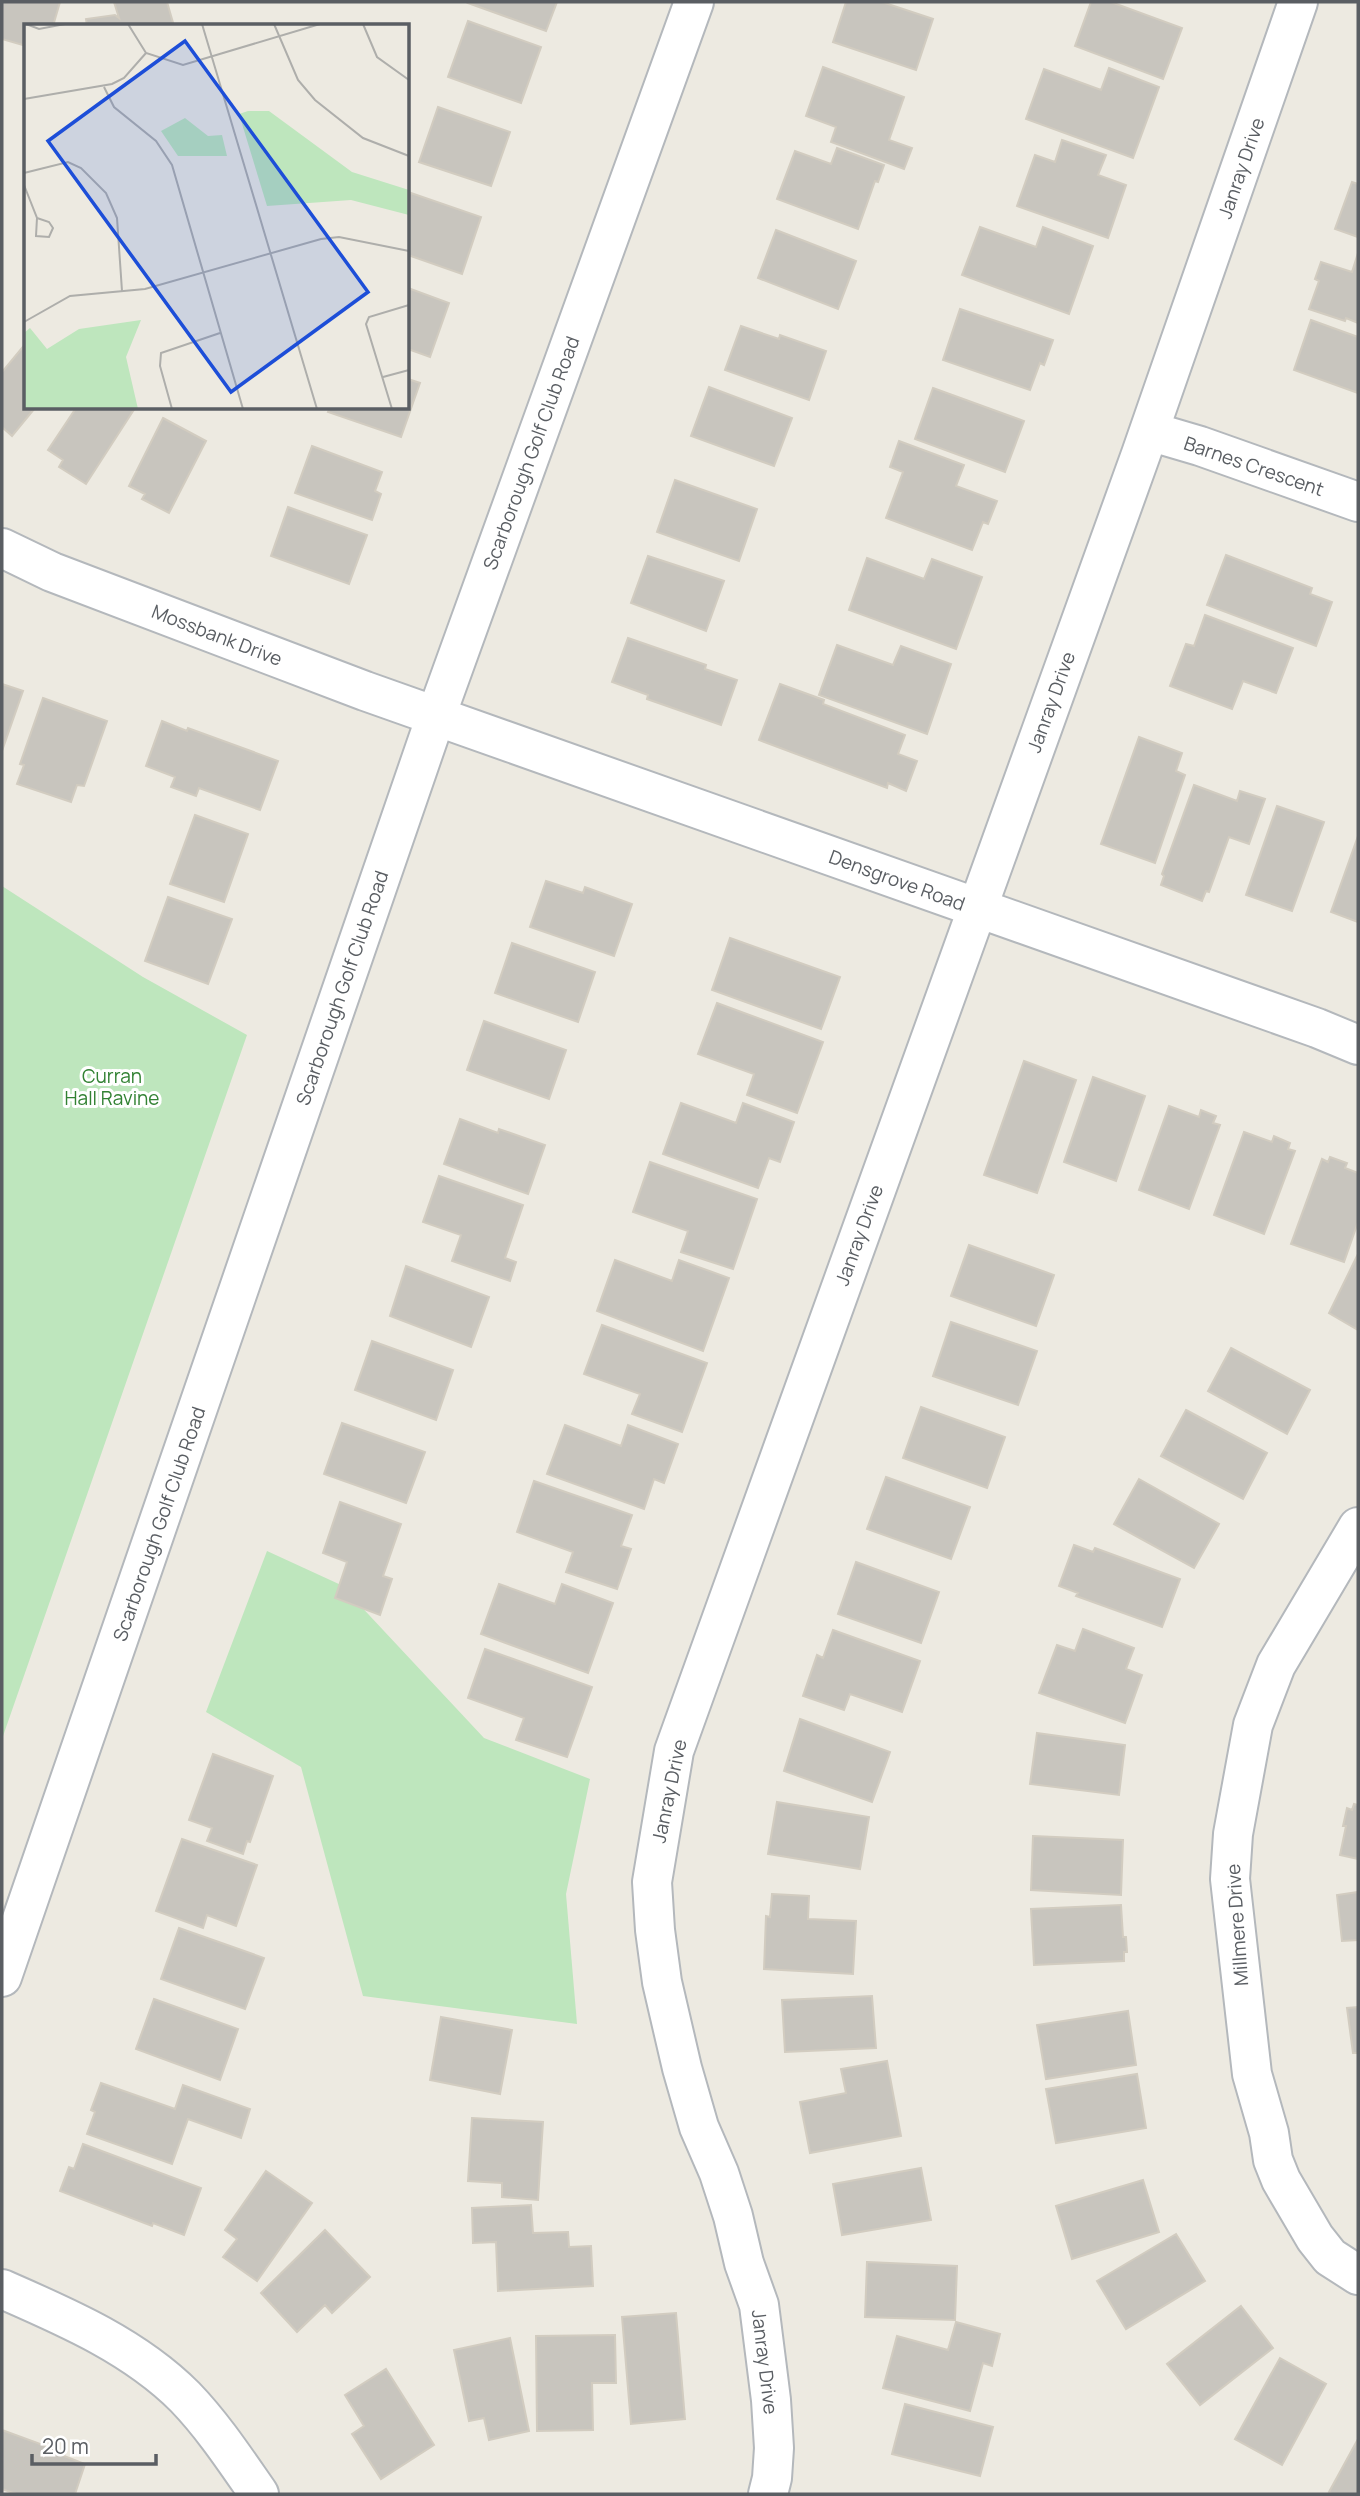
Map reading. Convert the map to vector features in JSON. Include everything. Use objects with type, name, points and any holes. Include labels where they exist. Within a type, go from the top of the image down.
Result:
[{"type":"street","name":"Scarborough Golf Club Road","points":[[2,1977],[436,716],[694,2]]},
{"type":"street","name":"Janray Drive","points":[[768,2494],[774,2448],[759,2305],[744,2263],[719,2173],[699,2127],[662,1982],[655,1930],[654,1870],[674,1751],[1149,431],[1298,2]]},
{"type":"street","name":"Barnes Crescent","points":[[1149,431],[1200,446],[1358,502]]},
{"type":"street","name":"Mossbank Drive","points":[[2,548],[65,577],[436,716]]},
{"type":"street","name":"Densgrove Road","points":[[436,716],[1304,1023],[1358,1045]]},
{"type":"street","name":"Millmere Drive","points":[[1358,1527],[1276,1665],[1253,1725],[1233,1834],[1230,1879],[1252,2074],[1269,2133],[1273,2160],[1280,2180],[1315,2238],[1331,2258],[1358,2274]]},
{"type":"street","points":[[2,2289],[72,2319],[127,2351],[158,2375],[184,2396],[220,2438],[259,2494]]},
{"type":"green space","name":"Curran Hall Ravine","points":[[2,886],[143,977],[247,1035],[2,1739]]},
{"type":"green space","points":[[267,1551],[341,1585],[484,1738],[590,1779],[566,1894],[577,2024],[363,1996],[301,1767],[206,1712]]},
{"type":"building","points":[[2,2],[60,2],[54,24],[24,24],[24,45],[2,39]]},
{"type":"building","points":[[114,2],[167,2],[173,24],[87,24],[86,19],[115,15],[119,18]]},
{"type":"building","points":[[469,2],[557,2],[546,31]]},
{"type":"building","points":[[846,2],[882,2],[933,19],[916,70],[833,42]]},
{"type":"building","points":[[1091,2],[1111,2],[1182,28],[1163,79],[1075,46]]},
{"type":"building","points":[[468,21],[541,47],[521,103],[448,77]]},
{"type":"building","points":[[823,67],[904,97],[889,140],[912,148],[904,169],[831,142],[836,127],[806,116]]},
{"type":"building","points":[[1109,68],[1159,87],[1133,158],[1026,119],[1044,69],[1101,90]]},
{"type":"building","points":[[438,107],[510,132],[491,186],[419,162]]},
{"type":"building","points":[[1062,140],[1106,155],[1098,175],[1126,185],[1108,238],[1017,206],[1035,155],[1055,162]]},
{"type":"building","points":[[837,148],[884,165],[878,182],[875,181],[858,229],[777,199],[795,151],[831,164]]},
{"type":"building","points":[[1352,182],[1358,184],[1358,237],[1335,229]]},
{"type":"building","points":[[410,193],[481,217],[462,274],[410,256]]},
{"type":"building","points":[[980,227],[1036,247],[1043,227],[1093,246],[1069,314],[962,275]]},
{"type":"building","points":[[776,230],[856,261],[838,309],[758,278]]},
{"type":"building","points":[[1358,253],[1358,323],[1309,309],[1319,281],[1315,279],[1321,262],[1352,272]]},
{"type":"building","points":[[410,289],[449,303],[430,357],[410,350]]},
{"type":"building","points":[[960,309],[1053,340],[1044,365],[1040,363],[1030,390],[943,360]]},
{"type":"building","points":[[1311,320],[1358,337],[1358,393],[1294,370]]},
{"type":"building","points":[[741,326],[779,339],[780,335],[826,351],[809,400],[725,370]]},
{"type":"building","points":[[24,345],[24,410],[33,410],[12,436],[2,427],[2,372]]},
{"type":"building","points":[[410,380],[420,383],[401,437],[328,412],[410,410]]},
{"type":"building","points":[[709,387],[792,418],[774,466],[691,436]]},
{"type":"building","points":[[933,388],[1024,421],[1005,472],[915,439]]},
{"type":"building","points":[[75,410],[134,410],[86,484],[59,467],[63,460],[48,450]]},
{"type":"building","points":[[163,418],[206,441],[169,513],[142,499],[145,494],[129,486]]},
{"type":"building","points":[[899,441],[964,465],[956,486],[997,501],[988,524],[983,522],[972,550],[886,518],[903,472],[890,467]]},
{"type":"building","points":[[312,446],[382,472],[375,491],[381,494],[372,520],[295,493]]},
{"type":"building","points":[[675,480],[757,509],[739,561],[657,532]]},
{"type":"building","points":[[288,507],[367,535],[349,584],[271,556]]},
{"type":"building","points":[[1226,555],[1312,588],[1310,594],[1332,602],[1316,646],[1207,605]]},
{"type":"building","points":[[648,556],[724,581],[706,631],[631,603]]},
{"type":"building","points":[[867,558],[924,579],[932,559],[982,577],[956,649],[849,610]]},
{"type":"building","points":[[1205,615],[1293,648],[1276,693],[1243,681],[1232,709],[1170,686],[1186,644],[1194,646]]},
{"type":"building","points":[[628,638],[706,665],[705,669],[737,680],[721,725],[647,699],[648,695],[612,682]]},
{"type":"building","points":[[837,645],[893,665],[901,646],[951,664],[927,734],[819,695]]},
{"type":"building","points":[[2,684],[23,691],[2,751]]},
{"type":"building","points":[[780,684],[824,700],[823,704],[905,735],[898,754],[917,761],[906,791],[888,783],[887,788],[759,740]]},
{"type":"building","points":[[43,698],[107,721],[84,786],[77,785],[71,802],[17,784],[24,765],[20,764]]},
{"type":"building","points":[[162,721],[278,761],[260,810],[199,788],[196,796],[171,787],[175,777],[146,766]]},
{"type":"building","points":[[1139,737],[1182,753],[1176,771],[1185,775],[1155,863],[1101,844]]},
{"type":"building","points":[[1194,785],[1237,801],[1240,791],[1265,799],[1249,844],[1229,837],[1209,892],[1206,891],[1202,901],[1161,885],[1164,876],[1162,874]]},
{"type":"building","points":[[1277,806],[1324,822],[1292,911],[1246,895]]},
{"type":"building","points":[[195,815],[248,834],[224,902],[170,884]]},
{"type":"building","points":[[1358,836],[1358,922],[1331,912]]},
{"type":"building","points":[[546,881],[583,893],[585,887],[632,904],[614,956],[530,927]]},
{"type":"building","points":[[168,897],[232,919],[208,984],[145,961]]},
{"type":"building","points":[[730,938],[840,977],[821,1029],[712,990]]},
{"type":"building","points":[[512,943],[595,972],[578,1022],[495,993]]},
{"type":"building","points":[[717,1003],[823,1042],[797,1113],[747,1095],[754,1074],[698,1054]]},
{"type":"building","points":[[484,1021],[566,1050],[549,1099],[467,1070]]},
{"type":"building","points":[[1024,1061],[1076,1080],[1037,1193],[984,1175]]},
{"type":"building","points":[[1093,1077],[1145,1096],[1116,1181],[1064,1162]]},
{"type":"building","points":[[681,1103],[736,1123],[743,1103],[794,1122],[780,1162],[769,1158],[758,1188],[663,1154]]},
{"type":"building","points":[[1169,1106],[1199,1117],[1201,1110],[1216,1116],[1213,1123],[1220,1125],[1189,1209],[1139,1190]]},
{"type":"building","points":[[460,1119],[498,1133],[499,1129],[545,1145],[528,1194],[444,1164]]},
{"type":"building","points":[[1244,1132],[1272,1142],[1274,1136],[1290,1143],[1288,1149],[1295,1151],[1264,1234],[1214,1215]]},
{"type":"building","points":[[1330,1157],[1347,1163],[1345,1168],[1358,1173],[1358,1222],[1344,1262],[1291,1244],[1322,1159],[1328,1162]]},
{"type":"building","points":[[650,1162],[757,1199],[733,1269],[681,1252],[688,1231],[633,1212]]},
{"type":"building","points":[[439,1176],[523,1205],[505,1258],[516,1262],[510,1281],[452,1261],[461,1235],[423,1222]]},
{"type":"building","points":[[969,1245],[1054,1275],[1036,1326],[951,1296]]},
{"type":"building","points":[[1358,1254],[1358,1330],[1329,1313]]},
{"type":"building","points":[[615,1260],[672,1281],[679,1260],[729,1278],[703,1351],[597,1311]]},
{"type":"building","points":[[406,1266],[489,1297],[471,1347],[390,1316]]},
{"type":"building","points":[[951,1322],[1037,1351],[1018,1405],[933,1376]]},
{"type":"building","points":[[602,1325],[707,1363],[682,1432],[632,1414],[640,1394],[584,1374]]},
{"type":"building","points":[[372,1341],[453,1370],[436,1420],[355,1390]]},
{"type":"building","points":[[1231,1348],[1310,1390],[1287,1434],[1208,1391]]},
{"type":"building","points":[[921,1407],[1005,1437],[987,1488],[903,1458]]},
{"type":"building","points":[[1186,1410],[1267,1453],[1243,1499],[1161,1456]]},
{"type":"building","points":[[342,1423],[425,1452],[406,1503],[324,1474]]},
{"type":"building","points":[[565,1425],[621,1446],[628,1425],[678,1444],[664,1483],[654,1479],[644,1509],[547,1474]]},
{"type":"building","points":[[886,1477],[970,1507],[951,1559],[867,1529]]},
{"type":"building","points":[[1139,1479],[1219,1524],[1194,1568],[1114,1524]]},
{"type":"building","points":[[534,1481],[632,1515],[621,1546],[631,1549],[617,1589],[566,1572],[573,1552],[517,1532]]},
{"type":"building","points":[[340,1502],[401,1524],[383,1576],[392,1579],[380,1615],[335,1598],[347,1562],[323,1553]]},
{"type":"building","points":[[1074,1545],[1093,1552],[1095,1548],[1180,1579],[1162,1627],[1076,1596],[1078,1593],[1059,1586]]},
{"type":"building","points":[[856,1562],[939,1592],[921,1643],[838,1614]]},
{"type":"building","points":[[499,1584],[555,1604],[562,1584],[613,1603],[588,1673],[481,1634]]},
{"type":"building","points":[[1083,1629],[1134,1648],[1126,1669],[1142,1675],[1125,1723],[1039,1693],[1057,1645],[1075,1651]]},
{"type":"building","points":[[833,1630],[920,1661],[902,1712],[850,1694],[844,1710],[803,1696],[817,1655],[823,1658]]},
{"type":"building","points":[[485,1649],[592,1687],[567,1757],[516,1740],[524,1718],[468,1698]]},
{"type":"building","points":[[800,1719],[890,1752],[872,1802],[784,1771]]},
{"type":"building","points":[[1037,1733],[1125,1745],[1119,1795],[1030,1784]]},
{"type":"building","points":[[213,1754],[273,1776],[250,1842],[247,1841],[243,1854],[207,1841],[212,1828],[189,1820]]},
{"type":"building","points":[[777,1802],[869,1817],[860,1869],[768,1854]]},
{"type":"building","points":[[1354,1804],[1358,1805],[1358,1859],[1340,1855],[1347,1808],[1352,1810]]},
{"type":"building","points":[[1033,1836],[1123,1840],[1121,1895],[1031,1890]]},
{"type":"building","points":[[182,1839],[257,1865],[236,1926],[207,1915],[203,1928],[156,1911]]},
{"type":"building","points":[[1358,1892],[1358,1940],[1342,1941],[1337,1895]]},
{"type":"building","points":[[772,1894],[809,1896],[808,1919],[856,1921],[853,1974],[764,1969],[766,1916],[770,1917]]},
{"type":"building","points":[[1121,1905],[1127,1952],[1124,1952],[1124,1961],[1034,1965],[1031,1909]]},
{"type":"building","points":[[179,1928],[264,1958],[245,2009],[161,1979]]},
{"type":"building","points":[[872,1996],[876,2048],[785,2052],[782,2000]]},
{"type":"building","points":[[154,1999],[238,2029],[220,2080],[136,2049]]},
{"type":"building","points":[[1358,2007],[1358,2053],[1353,2053],[1347,2008]]},
{"type":"building","points":[[1128,2011],[1136,2065],[1046,2079],[1037,2025]]},
{"type":"building","points":[[441,2017],[512,2030],[500,2094],[430,2080]]},
{"type":"building","points":[[887,2061],[901,2136],[810,2153],[800,2102],[846,2093],[841,2069]]},
{"type":"building","points":[[1137,2074],[1146,2128],[1056,2143],[1046,2089]]},
{"type":"building","points":[[101,2083],[175,2109],[183,2085],[250,2109],[241,2138],[188,2119],[172,2164],[87,2134],[95,2112],[91,2110]]},
{"type":"building","points":[[472,2118],[543,2122],[538,2200],[502,2197],[502,2183],[468,2181]]},
{"type":"building","points":[[83,2144],[201,2188],[184,2235],[153,2223],[152,2226],[60,2191],[69,2167],[74,2169]]},
{"type":"building","points":[[921,2168],[931,2220],[842,2235],[833,2184]]},
{"type":"building","points":[[266,2171],[312,2203],[257,2281],[223,2257],[237,2239],[225,2230]]},
{"type":"building","points":[[1143,2180],[1159,2232],[1072,2259],[1056,2206]]},
{"type":"building","points":[[531,2205],[533,2233],[568,2232],[569,2247],[591,2246],[593,2286],[498,2291],[496,2242],[473,2243],[472,2208]]},
{"type":"building","points":[[325,2230],[370,2277],[332,2313],[325,2305],[297,2332],[261,2293]]},
{"type":"building","points":[[1176,2234],[1205,2281],[1126,2329],[1097,2281]]},
{"type":"building","points":[[867,2262],[957,2266],[955,2320],[865,2317]]},
{"type":"building","points":[[1241,2306],[1273,2348],[1200,2405],[1167,2364]]},
{"type":"building","points":[[676,2313],[685,2419],[631,2424],[622,2317]]},
{"type":"building","points":[[956,2322],[1000,2334],[992,2366],[983,2363],[970,2411],[883,2388],[897,2336],[948,2350]]},
{"type":"building","points":[[615,2335],[616,2383],[592,2383],[593,2430],[537,2431],[536,2336]]},
{"type":"building","points":[[510,2338],[529,2431],[489,2440],[484,2418],[469,2421],[454,2350]]},
{"type":"building","points":[[1280,2358],[1326,2384],[1282,2465],[1235,2439]]},
{"type":"building","points":[[386,2369],[434,2445],[381,2479],[352,2434],[364,2426],[345,2395]]},
{"type":"building","points":[[905,2404],[993,2427],[980,2476],[892,2454]]},
{"type":"building","points":[[2,2430],[65,2453],[64,2456],[85,2464],[75,2494],[16,2494],[2,2489]]},
{"type":"building","points":[[1358,2439],[1358,2494],[1332,2494],[1329,2492]]}]
